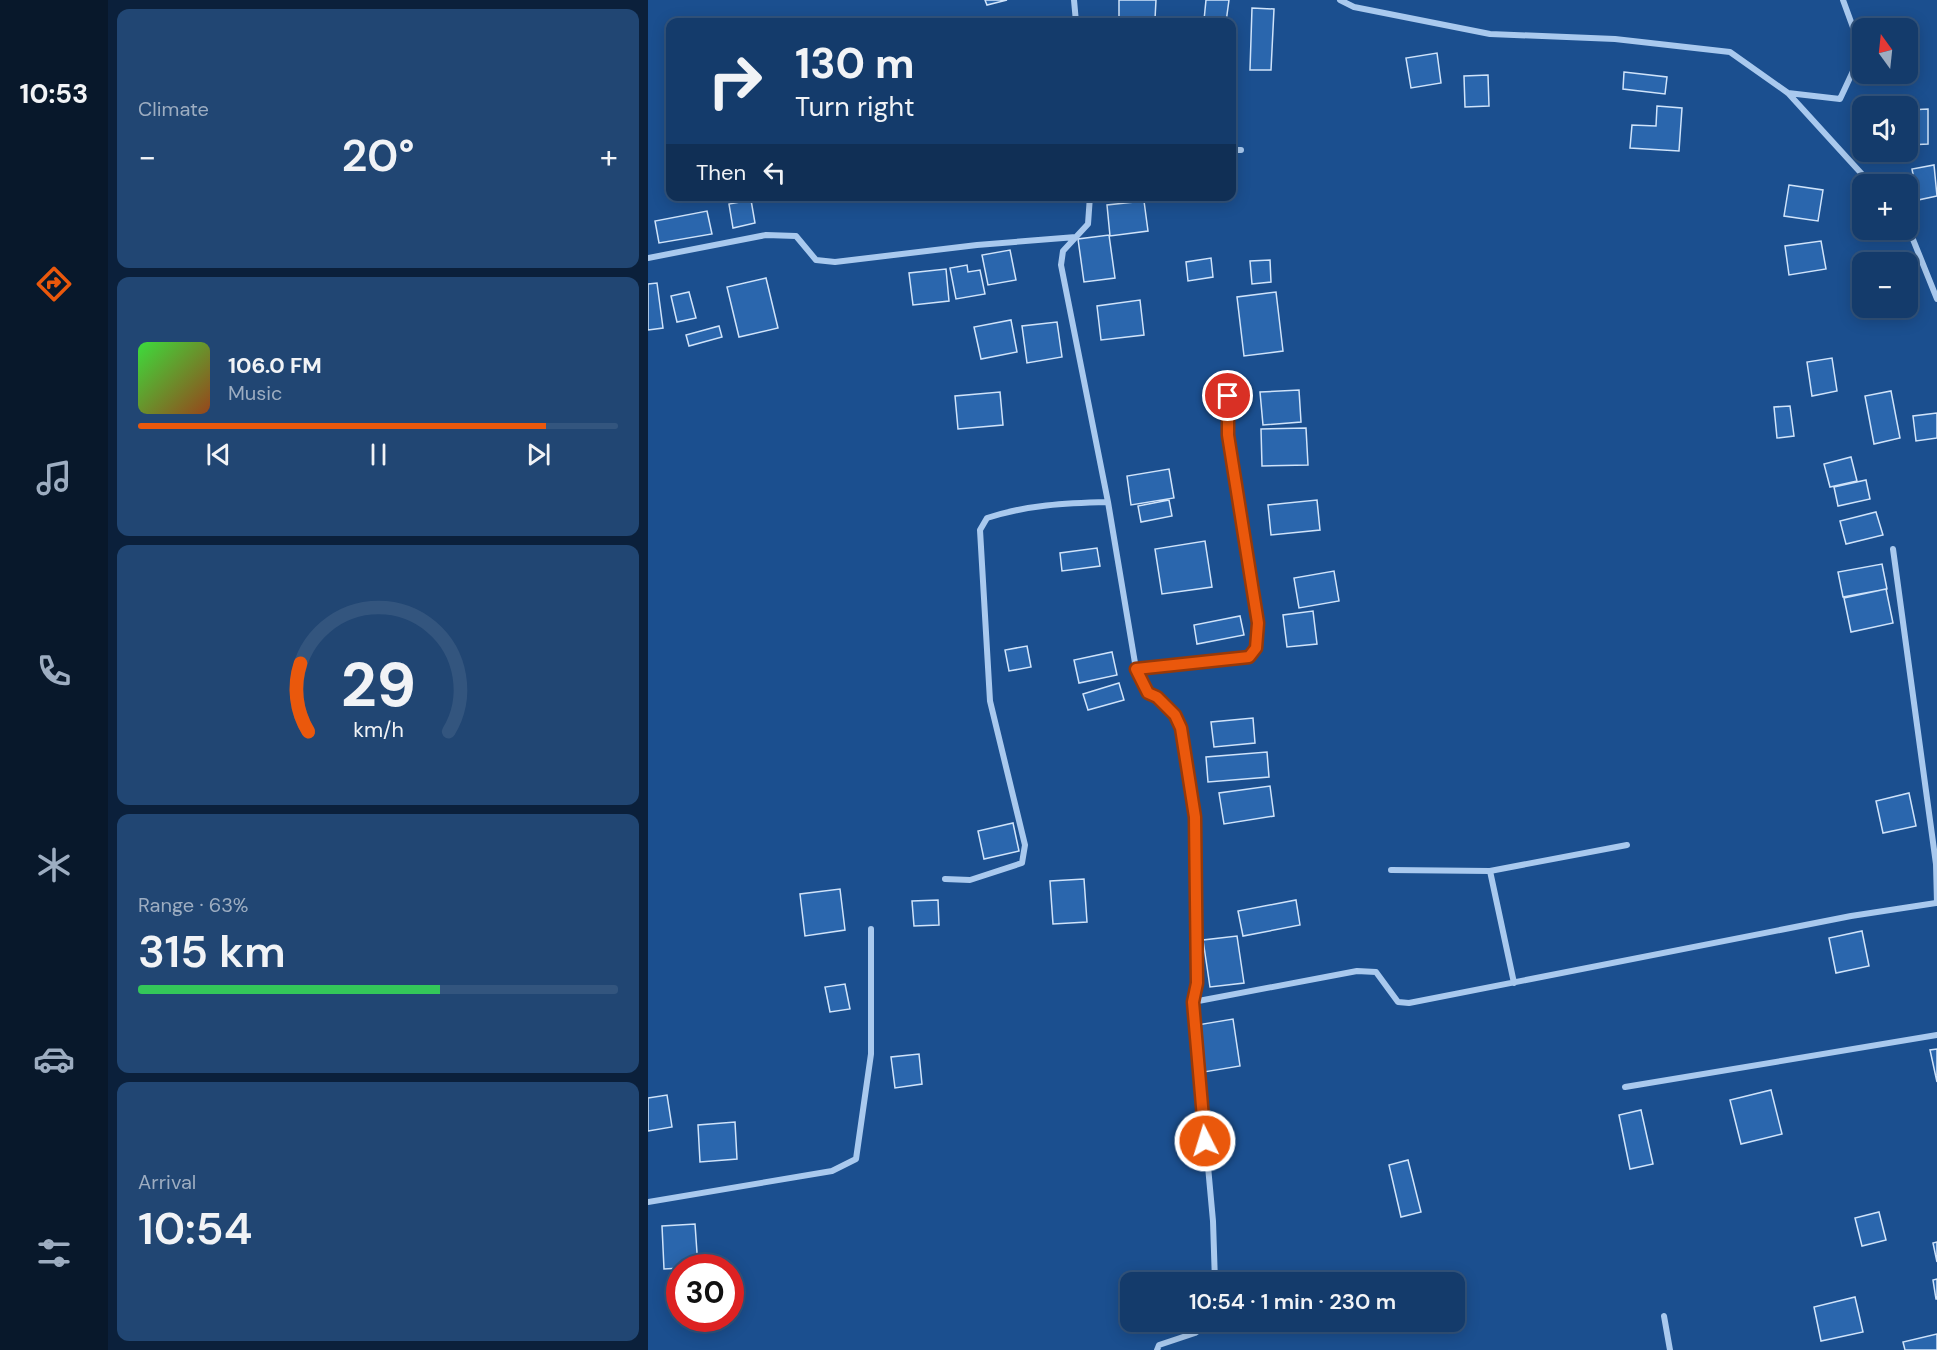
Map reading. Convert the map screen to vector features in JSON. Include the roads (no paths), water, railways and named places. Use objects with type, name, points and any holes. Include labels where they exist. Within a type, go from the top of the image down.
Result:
[{"type":"street","points":[[1074,0],[1076,18]]},
{"type":"street","points":[[1340,0],[1354,7],[1490,34],[1615,39],[1730,52],[1788,93],[1862,174]]},
{"type":"street","points":[[1788,93],[1840,99],[1862,52],[1843,0]]},
{"type":"street","points":[[1236,150],[1241,150]]},
{"type":"street","points":[[1090,201],[1088,224],[1063,250],[1061,265],[1108,502],[1136,669],[1148,693],[1157,697],[1175,715],[1181,728],[1195,817],[1197,983],[1193,1002],[1213,1221],[1215,1272]]},
{"type":"street","points":[[648,258],[766,235],[796,236],[816,260],[835,262],[977,245],[1076,237]]},
{"type":"street","points":[[1913,240],[1937,299]]},
{"type":"street","points":[[1136,669],[1249,657],[1256,648],[1258,623],[1228,435],[1229,376]]},
{"type":"street","points":[[945,879],[970,880],[1022,863],[1025,845],[990,701],[980,530],[987,518],[1014,509],[1052,503],[1108,502]]},
{"type":"street","points":[[1193,1002],[1357,971],[1376,972],[1398,1002],[1409,1003],[1851,916],[1936,903],[1936,864],[1893,549]]},
{"type":"street","points":[[1391,870],[1490,871],[1627,845]]},
{"type":"street","points":[[1490,871],[1514,983]]},
{"type":"street","points":[[648,1202],[832,1171],[856,1159],[871,1054],[871,929]]},
{"type":"street","points":[[1625,1087],[1937,1035]]},
{"type":"street","points":[[1664,1316],[1670,1350]]},
{"type":"street","points":[[1156,1350],[1159,1345],[1196,1332]]}]
